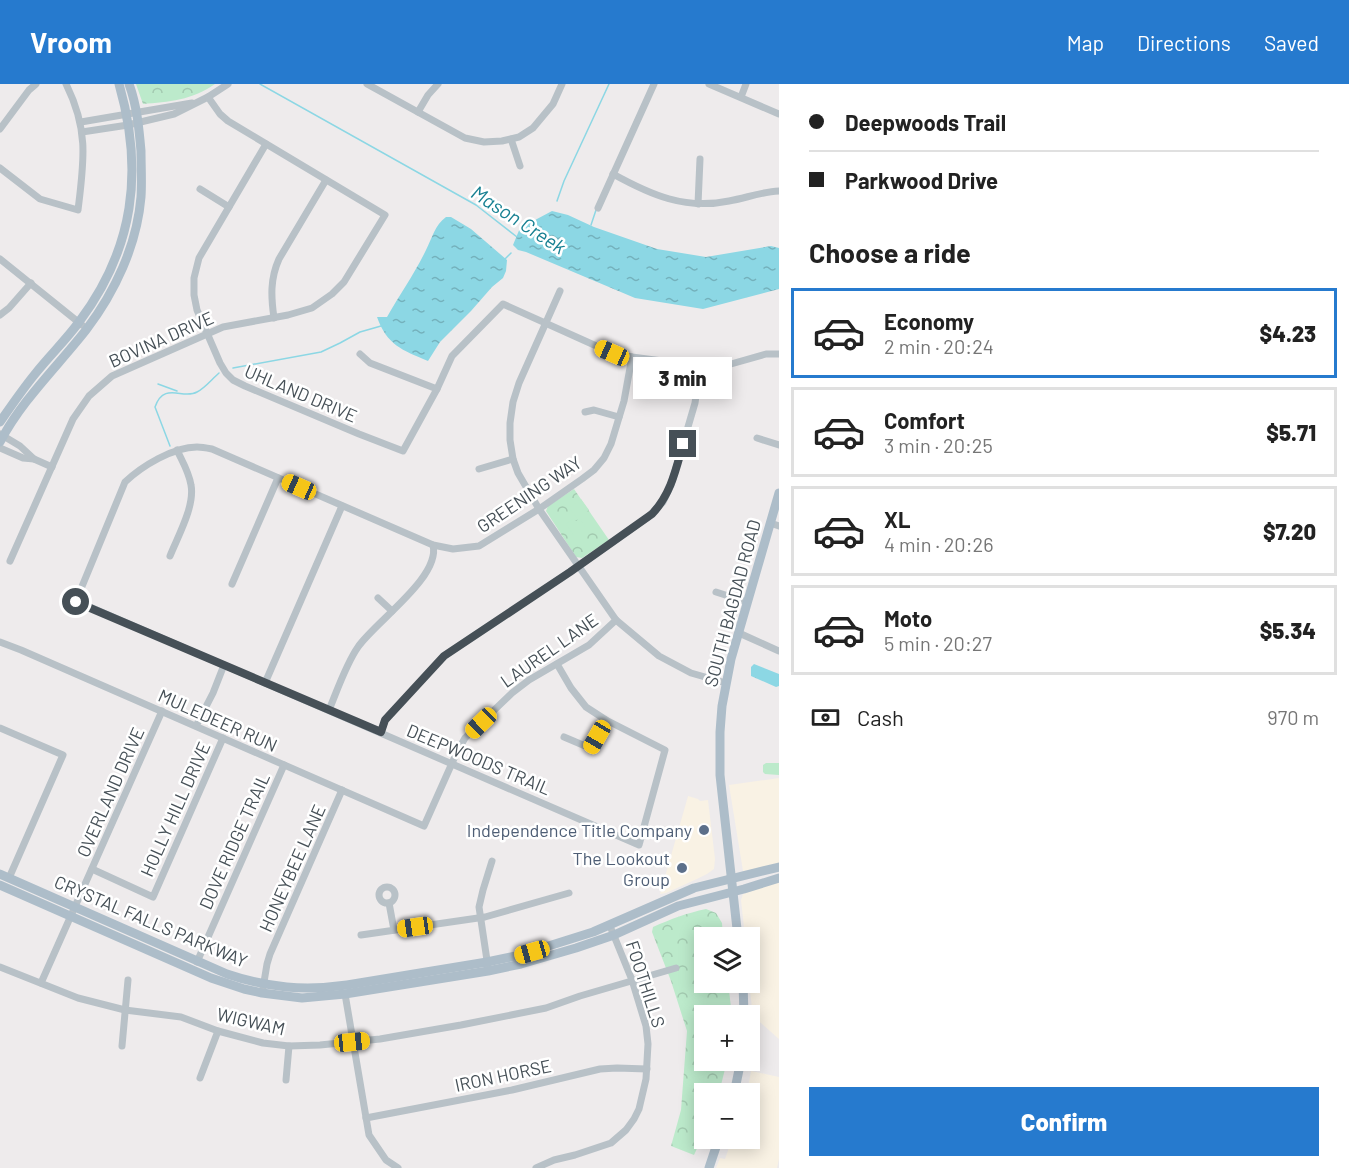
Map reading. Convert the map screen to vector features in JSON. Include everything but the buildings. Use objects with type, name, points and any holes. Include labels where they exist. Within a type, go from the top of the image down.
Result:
[{"type":"main road","points":[[1,437],[83,325],[119,248],[132,189],[131,145],[119,84]]},
{"type":"main road","points":[[0,422],[34,374],[109,296],[128,256],[141,197],[139,122],[129,84]]},
{"type":"main road","name":"SOUTH BAGDAD ROAD","points":[[737,927],[720,764],[720,732],[726,683],[747,602],[774,525],[779,493]]},
{"type":"main road","name":"CRYSTAL FALLS PARKWAY","points":[[676,902],[694,888],[779,867]]},
{"type":"main road","name":"CRYSTAL FALLS PARKWAY","points":[[4,876],[211,978],[244,989],[325,988],[549,957],[676,902],[734,892],[779,878]]},
{"type":"main road","name":"CRYSTAL FALLS PARKWAY","points":[[0,885],[73,911],[263,989],[302,998],[345,994],[488,966]]},
{"type":"main road","points":[[709,1168],[715,1149]]},
{"type":"street","points":[[22,84],[29,90]]},
{"type":"street","points":[[0,129],[36,84]]},
{"type":"street","points":[[0,168],[40,199],[78,210],[84,159],[82,132],[72,95],[66,84]]},
{"type":"street","points":[[82,132],[128,125],[174,114],[205,99],[228,84]]},
{"type":"street","points":[[367,84],[465,138],[484,142],[519,137],[533,128],[553,104],[562,84]]},
{"type":"street","points":[[418,112],[438,84]]},
{"type":"street","points":[[598,208],[654,84]]},
{"type":"street","points":[[710,84],[779,114]]},
{"type":"street","points":[[741,97],[747,84]]},
{"type":"street","points":[[81,122],[205,99]]},
{"type":"street","points":[[205,99],[228,121],[326,180],[274,269],[271,296],[274,318]]},
{"type":"street","points":[[511,139],[520,166]]},
{"type":"street","name":"UHLAND DRIVE","points":[[266,144],[199,258],[194,278],[197,310],[226,373],[233,380],[245,386],[403,451],[437,389]]},
{"type":"street","points":[[698,204],[700,159]]},
{"type":"street","points":[[613,174],[663,198],[698,204],[779,191]]},
{"type":"street","name":"BOVINA DRIVE","points":[[10,561],[73,419],[80,407],[100,385],[112,376],[223,327],[300,313],[312,308],[332,294],[350,275],[385,215],[326,180]]},
{"type":"street","points":[[200,189],[229,207]]},
{"type":"street","points":[[0,259],[83,325]]},
{"type":"street","points":[[0,315],[30,283]]},
{"type":"street","points":[[560,291],[519,383],[513,402],[510,431],[513,459],[521,481],[616,620],[658,656],[691,674],[726,683]]},
{"type":"street","points":[[360,354],[370,363],[437,389],[452,356],[503,304],[612,353],[632,357],[700,367],[722,366],[766,354],[779,354]]},
{"type":"street","name":"GREENING WAY","points":[[76,602],[125,482],[138,470],[177,450],[196,447],[212,449],[433,545],[453,549],[479,546],[539,509],[582,479],[599,464],[611,444],[626,390],[632,357]]},
{"type":"street","points":[[381,732],[385,720],[444,656],[647,518],[663,502],[671,485],[695,403],[700,367]]},
{"type":"street","points":[[585,412],[594,410],[619,417]]},
{"type":"street","points":[[1,437],[20,446],[34,459]]},
{"type":"street","points":[[757,438],[779,445]]},
{"type":"street","points":[[0,448],[52,467]]},
{"type":"street","points":[[170,556],[188,513],[192,497],[189,477],[177,450]]},
{"type":"street","points":[[479,469],[513,459]]},
{"type":"street","points":[[232,584],[278,478]]},
{"type":"street","points":[[265,683],[342,506]]},
{"type":"street","points":[[328,710],[355,650],[365,637],[418,585],[435,551],[433,545]]},
{"type":"street","points":[[716,592],[747,602]]},
{"type":"street","points":[[378,598],[392,611]]},
{"type":"street","name":"DEEPWOODS TRAIL","points":[[76,602],[639,845],[665,750],[606,720]]},
{"type":"street","name":"LAUREL LANE","points":[[424,826],[465,738],[512,693],[529,680],[589,645],[616,620]]},
{"type":"street","points":[[739,633],[779,651]]},
{"type":"street","name":"MULEDEER RUN","points":[[0,642],[424,826]]},
{"type":"street","points":[[557,664],[580,701],[606,720],[590,748],[564,737]]},
{"type":"street","points":[[195,726],[213,693],[224,665]]},
{"type":"street","name":"OVERLAND DRIVE","points":[[41,983],[162,711]]},
{"type":"street","points":[[0,728],[63,755],[4,876]]},
{"type":"street","name":"HOLLY HILL DRIVE","points":[[92,869],[153,897],[223,738]]},
{"type":"street","name":"DOVE RIDGE TRAIL","points":[[197,962],[284,765]]},
{"type":"street","name":"HONEYBEE LANE","points":[[263,989],[270,954],[342,790]]},
{"type":"street","points":[[488,966],[479,907],[492,861]]},
{"type":"street","points":[[361,935],[485,917],[569,893]]},
{"type":"street","points":[[389,903],[394,930]]},
{"type":"street","name":"FOOTHILLS","points":[[536,1168],[554,1160],[611,1143],[626,1130],[639,1109],[647,1069],[646,1026],[632,980],[612,930]]},
{"type":"street","name":"WIGWAM","points":[[0,967],[78,998],[125,1010],[181,1017],[218,1032],[263,1043],[289,1046],[380,1039],[546,1008],[676,968]]},
{"type":"street","points":[[122,1047],[128,981]]},
{"type":"street","points":[[345,994],[369,1135],[386,1160],[398,1168]]},
{"type":"street","points":[[200,1078],[218,1032]]},
{"type":"street","points":[[286,1080],[289,1046]]},
{"type":"street","name":"IRON HORSE","points":[[366,1118],[512,1090],[600,1069],[647,1069]]},
{"type":"shaded area","points":[[779,778],[779,864],[743,871],[729,785]]},
{"type":"shaded area","points":[[688,796],[700,801],[708,800],[715,859],[714,869],[699,878],[660,894]]},
{"type":"shaded area","points":[[779,881],[779,1039],[760,1022],[760,1005],[752,1005],[750,993],[760,993],[760,927],[744,927],[741,900],[743,894]]},
{"type":"shaded area","points":[[751,1071],[779,1077],[779,1159],[777,1168],[716,1168],[720,1158],[725,1159],[728,1149],[760,1149],[760,1083],[749,1083]]},
{"type":"green space","points":[[136,84],[215,84],[189,97],[143,104]]},
{"type":"green space","points":[[574,489],[609,540],[582,558],[576,557],[546,511],[548,506]]},
{"type":"green space","points":[[581,499],[589,510],[577,518],[569,508]]},
{"type":"green space","points":[[574,518],[576,521],[580,518],[586,528],[574,536],[566,524]]},
{"type":"green space","points":[[779,763],[779,775],[765,774],[763,765]]},
{"type":"green space","points":[[706,909],[716,913],[722,923],[722,927],[694,927],[694,993],[729,993],[731,1005],[694,1005],[694,1071],[724,1071],[722,1083],[694,1083],[694,1149],[697,1149],[694,1155],[671,1146],[681,1110],[687,1031],[652,932],[653,927]]},
{"type":"green space","points":[[711,1001],[712,1005],[701,1005],[701,1002]]},
{"type":"water","points":[[552,211],[657,249],[706,257],[771,246],[779,248],[779,289],[703,309],[635,298],[518,250],[513,245],[520,228]]},
{"type":"water","points":[[446,217],[451,217],[471,229],[507,260],[506,271],[503,278],[440,342],[428,361],[396,345],[386,334],[377,317],[387,317],[417,267],[436,228]]},
{"type":"water","points":[[754,664],[779,674],[779,686],[776,687],[751,676],[751,667]]},
{"type":"waterway","name":"Mason Creek","points":[[260,84],[476,205],[517,237]]},
{"type":"waterway","points":[[557,201],[609,84]]},
{"type":"waterway","points":[[591,225],[596,210]]},
{"type":"waterway","points":[[505,259],[511,253]]},
{"type":"waterway","points":[[233,368],[321,352],[360,332],[381,326]]},
{"type":"waterway","points":[[170,446],[155,407],[159,399],[169,393],[192,394],[197,392],[219,373]]},
{"type":"waterway","points":[[158,384],[177,391]]},
{"type":"place","name":"Independence Title Company","points":[[704,830]]},
{"type":"place","name":"The Lookout Group","points":[[682,868]]},
{"type":"route","points":[[76,602],[381,732],[385,720],[444,656],[652,514],[669,491],[683,444]]}]
